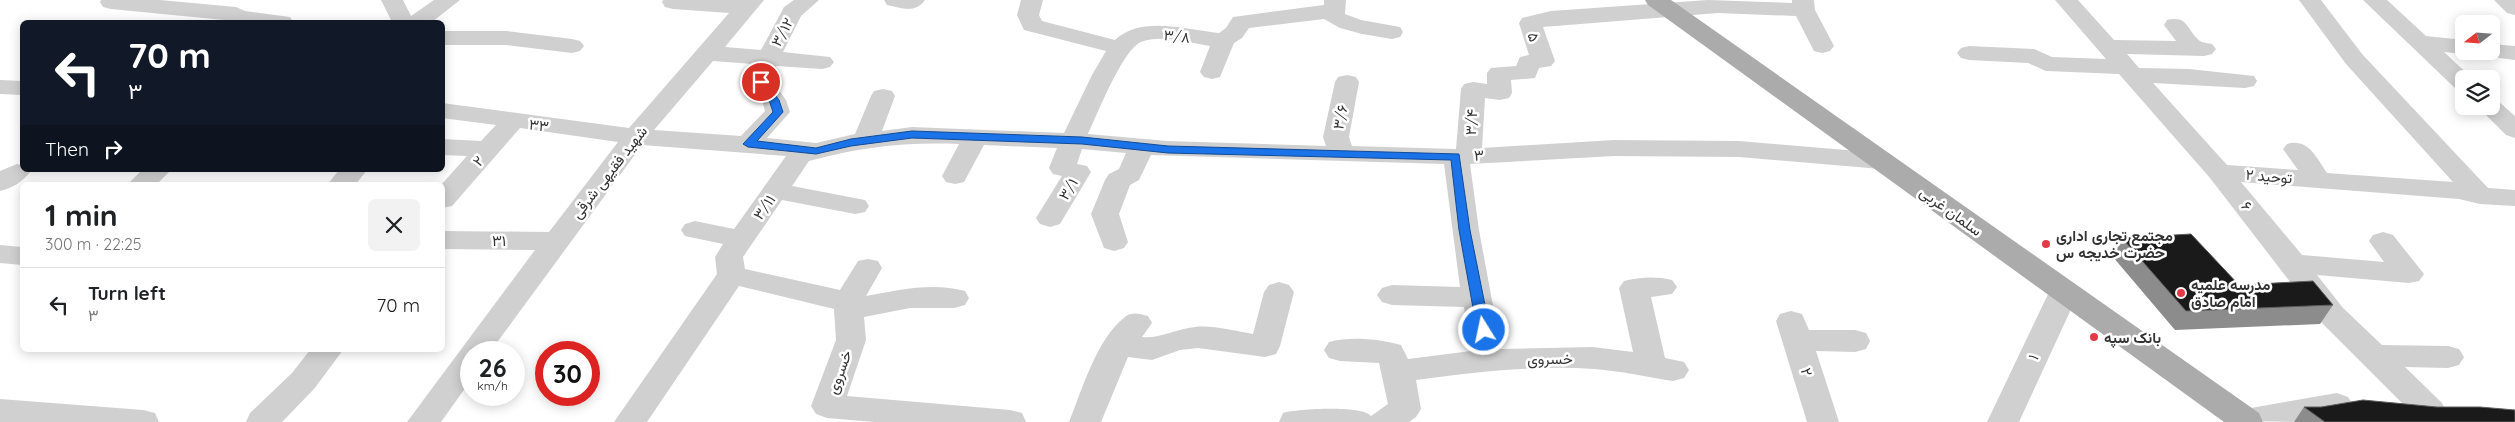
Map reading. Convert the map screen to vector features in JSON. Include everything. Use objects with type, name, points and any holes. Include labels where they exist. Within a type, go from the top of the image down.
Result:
[{"type":"main road","name":"سلمان غربی","points":[[1664,6],[2246,421]]},
{"type":"street","points":[[230,17],[254,0]]},
{"type":"street","points":[[392,0],[402,20]]},
{"type":"street","points":[[421,20],[449,0]]},
{"type":"street","points":[[676,0],[673,2],[749,4]]},
{"type":"street","name":"۳/۱۲","points":[[748,144],[778,112],[774,100],[761,82],[769,58],[792,12],[808,0]]},
{"type":"street","points":[[895,0],[911,3],[914,0]]},
{"type":"street","points":[[1032,0],[1028,15],[1032,25],[1120,48]]},
{"type":"street","points":[[2059,0],[2066,0]]},
{"type":"street","name":"۶","points":[[2066,0],[2219,172],[2294,263],[2332,314],[2374,356],[2444,412],[2351,403],[2246,421]]},
{"type":"street","points":[[2310,0],[2354,59],[2480,196],[2515,198]]},
{"type":"street","points":[[2374,0],[2455,75]]},
{"type":"street","points":[[2505,0],[2515,8]]},
{"type":"street","points":[[112,2],[261,20]]},
{"type":"street","name":"شهید فقیهی شرقی","points":[[482,341],[635,137],[749,4]]},
{"type":"street","points":[[1212,72],[1224,40],[1234,33],[1241,22],[1334,5],[1334,16],[1340,20],[1364,28],[1392,32]]},
{"type":"street","points":[[1664,6],[1803,5],[1822,46]]},
{"type":"street","name":"۵","points":[[1473,89],[1500,93],[1499,73],[1527,73],[1528,62],[1543,60],[1530,23],[1551,18],[1664,6]]},
{"type":"street","points":[[2107,47],[2199,48],[2175,24]]},
{"type":"street","name":"۳/۸","points":[[1072,140],[1120,48],[1130,37],[1150,33],[1224,40]]},
{"type":"street","points":[[445,38],[506,38],[572,46]]},
{"type":"street","points":[[2420,42],[2455,46]]},
{"type":"street","points":[[706,52],[822,62]]},
{"type":"street","points":[[2500,52],[2515,53]]},
{"type":"street","points":[[1969,53],[2034,56],[2046,64],[2245,81]]},
{"type":"street","name":"۳/۶","points":[[1341,152],[1336,137],[1347,82]]},
{"type":"street","points":[[0,88],[20,88]]},
{"type":"street","name":"۳/۴","points":[[1462,156],[1473,89]]},
{"type":"street","points":[[865,140],[884,96]]},
{"type":"street","name":"۳۳","points":[[445,110],[635,137],[748,144]]},
{"type":"street","points":[[2499,115],[2515,130]]},
{"type":"street","name":"۲","points":[[445,197],[513,121]]},
{"type":"street","name":"۳","points":[[748,144],[816,151],[865,140],[912,135],[1072,140],[1168,150],[1341,152],[1462,156],[1614,148],[1739,150],[1881,161]]},
{"type":"street","points":[[954,176],[975,138]]},
{"type":"street","name":"۳/۱","points":[[1050,218],[1078,172],[1062,168],[1072,140]]},
{"type":"street","points":[[445,147],[488,149]]},
{"type":"street","points":[[1114,242],[1105,214],[1118,180],[1130,174],[1142,147]]},
{"type":"street","points":[[2296,149],[2319,180]]},
{"type":"street","name":"۳/۱۱","points":[[732,275],[729,257],[800,155],[816,151]]},
{"type":"street","points":[[1462,156],[1465,230],[1488,360]]},
{"type":"street","points":[[144,182],[156,172]]},
{"type":"street","points":[[343,182],[352,172]]},
{"type":"street","name":"توحید ۲","points":[[2219,172],[2459,191],[2480,196]]},
{"type":"street","points":[[775,191],[855,206]]},
{"type":"street","points":[[695,230],[742,239]]},
{"type":"street","name":"۳۱","points":[[445,240],[556,241]]},
{"type":"street","points":[[2294,263],[2409,274],[2383,241]]},
{"type":"street","points":[[0,254],[20,256]]},
{"type":"street","points":[[848,306],[868,268]]},
{"type":"street","points":[[630,422],[732,275],[848,306],[910,298],[954,298]]},
{"type":"street","name":"خسروی","points":[[1398,371],[1488,360],[1532,357],[1595,358],[1663,369],[1634,288],[1662,287]]},
{"type":"street","points":[[1085,422],[1127,334],[1152,349],[1176,340],[1198,337],[1265,346],[1279,292]]},
{"type":"street","name":"۱","points":[[2002,422],[2064,292]]},
{"type":"street","points":[[1392,295],[1477,297]]},
{"type":"street","name":"خسروی","points":[[848,306],[851,340],[827,406],[1010,422]]},
{"type":"street","name":"۲","points":[[1822,422],[1794,330],[1855,341]]},
{"type":"street","points":[[1340,350],[1390,352],[1398,371],[1405,409],[1384,422]]},
{"type":"street","points":[[262,422],[303,382],[326,352]]},
{"type":"street","points":[[2374,356],[2448,357]]},
{"type":"street","points":[[423,422],[460,372]]},
{"type":"street","points":[[0,411],[33,418],[143,422]]},
{"type":"street","points":[[1295,422],[1358,422]]},
{"type":"building","points":[[2191,234],[2239,285],[2313,281],[2333,305],[2186,311],[2122,238]]},
{"type":"building","points":[[2363,400],[2437,407],[2480,407],[2515,410],[2515,422],[2325,422],[2304,407],[2321,407]]},
{"type":"place","name":"مجتمع تجاری اداری حضرت خدیجه س","points":[[2046,244]]},
{"type":"place","name":"مدرسه علمیه امام صادق","points":[[2181,293]]},
{"type":"place","name":"بانک سپه","points":[[2094,337]]},
{"type":"route","points":[[761,82],[774,100],[778,112],[748,144],[816,151],[851,142],[912,135],[1082,140],[1168,150],[1327,152],[1456,157],[1465,230],[1484,330]]}]
